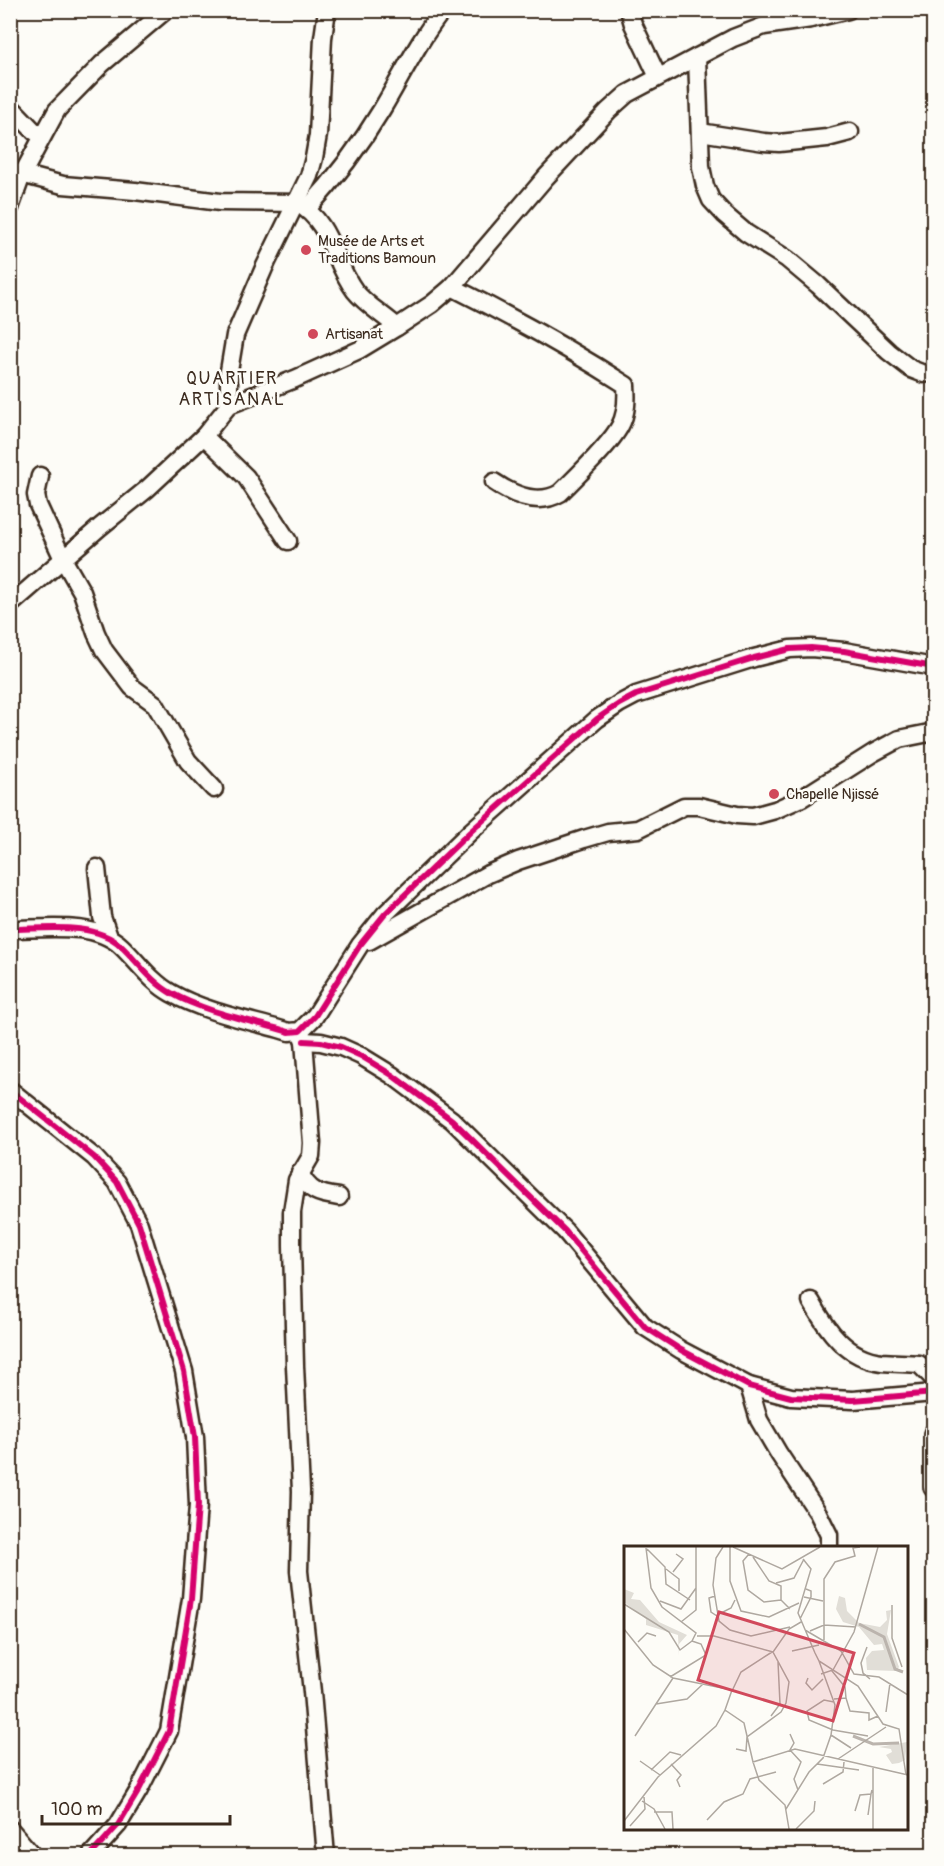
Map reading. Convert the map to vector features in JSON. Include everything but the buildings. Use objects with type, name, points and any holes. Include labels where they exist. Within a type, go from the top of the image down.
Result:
[{"type":"main road","points":[[933,1434],[933,1487]]},
{"type":"street","points":[[10,208],[16,173],[57,110],[102,64],[166,10]]},
{"type":"street","points":[[229,405],[229,370],[235,335],[264,268],[302,206],[314,158],[318,135],[323,38],[327,10]]},
{"type":"street","points":[[16,173],[63,185],[220,202],[302,206],[326,188],[362,139],[418,45],[443,10]]},
{"type":"street","points":[[629,10],[633,24],[658,77]]},
{"type":"street","points":[[10,605],[147,489],[204,436],[229,405],[295,380],[359,350],[432,304],[472,266],[526,200],[608,111],[627,94],[733,38],[764,26],[811,19],[848,10]]},
{"type":"street","points":[[697,57],[701,167],[711,200],[746,233],[787,259],[910,369],[924,374],[933,371]]},
{"type":"street","points":[[10,106],[34,131],[42,136]]},
{"type":"street","points":[[700,132],[779,143],[827,138],[850,132]]},
{"type":"street","points":[[302,206],[328,236],[347,278],[356,291],[397,327]]},
{"type":"street","points":[[452,287],[590,361],[626,385],[625,415],[620,428],[560,493],[542,499],[526,498],[507,491],[494,482]]},
{"type":"street","points":[[204,436],[246,477],[288,541]]},
{"type":"street","points":[[40,476],[36,495],[38,505],[63,559],[82,592],[104,650],[132,687],[155,704],[188,761],[214,789]]},
{"type":"street","points":[[326,1856],[299,1571],[301,1491],[294,1366],[291,1212],[297,1180],[307,1166],[312,1143],[302,1036],[360,945],[385,914],[470,832],[597,719],[619,704],[636,695],[754,658],[790,650],[811,648],[844,651],[933,667]]},
{"type":"street","points":[[360,945],[488,874],[518,861],[600,834],[638,829],[684,806],[699,806],[737,815],[753,816],[775,810],[802,798],[899,739],[933,732]]},
{"type":"street","points":[[97,868],[102,917],[109,937]]},
{"type":"street","points":[[10,929],[81,929],[109,937],[156,982],[187,1001],[361,1056],[392,1075],[452,1120],[565,1231],[645,1327],[681,1350],[748,1386],[791,1397],[853,1400],[933,1393]]},
{"type":"street","points":[[10,1090],[94,1157],[117,1182],[139,1224],[184,1371],[195,1437],[198,1505],[191,1599],[169,1731],[118,1825],[90,1856]]},
{"type":"street","points":[[300,1173],[305,1183],[313,1190],[324,1195],[339,1197]]},
{"type":"street","points":[[811,1301],[820,1318],[842,1346],[860,1357],[881,1362],[919,1364],[933,1379]]},
{"type":"street","points":[[748,1386],[759,1419],[818,1513],[828,1535],[829,1546]]},
{"type":"street","points":[[10,1829],[33,1856]]},
{"type":"cycle path","points":[[10,929],[68,928],[97,933],[121,946],[157,983],[183,999],[224,1014],[289,1032],[300,1031],[315,1016],[360,945],[385,914],[470,832],[597,719],[619,704],[636,695],[790,649],[844,651],[934,667]]},
{"type":"cycle path","points":[[304,1041],[341,1047],[361,1056],[392,1075],[452,1120],[565,1231],[645,1327],[681,1350],[749,1386],[791,1397],[853,1400],[934,1393]]},
{"type":"cycle path","points":[[10,1090],[94,1157],[117,1182],[139,1224],[184,1371],[195,1437],[198,1505],[191,1599],[169,1731],[118,1825],[90,1856]]},
{"type":"place","name":"Musée de Arts et Traditions Bamoun","points":[[306,250]]},
{"type":"place","name":"Artisanat","points":[[313,334]]},
{"type":"place","name":"Chapelle Njissé","points":[[774,794]]},
{"type":"district","name":"QUARTIER ARTISANAL","points":[[232,388]]}]
